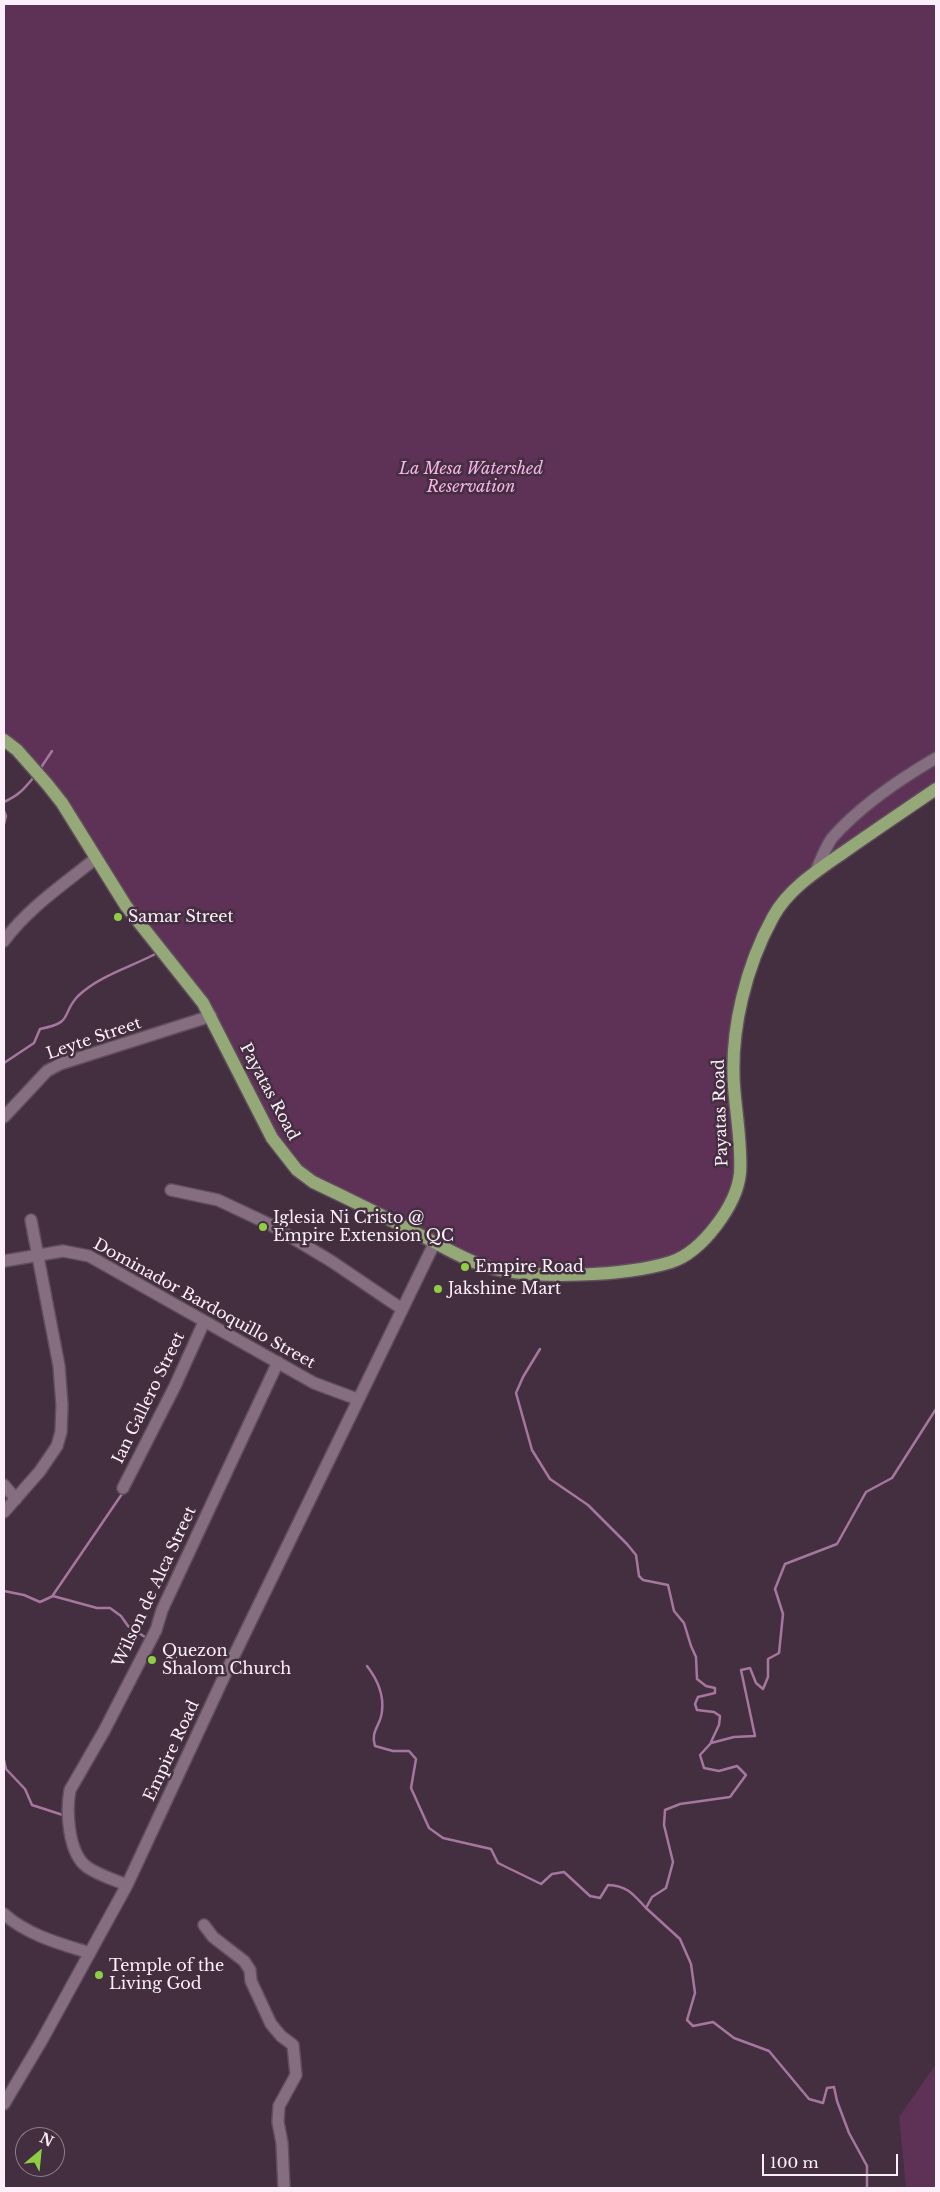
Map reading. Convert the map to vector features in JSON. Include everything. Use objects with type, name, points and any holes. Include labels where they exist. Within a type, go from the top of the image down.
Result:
[{"type":"main road","name":"Payatas Road","points":[[4,740],[17,750],[62,803],[95,859],[126,906],[203,1003],[266,1128],[278,1148],[297,1170],[313,1182],[487,1267],[522,1274],[601,1273],[671,1262],[690,1253],[706,1238],[728,1207],[740,1176],[734,1083],[734,1050],[738,1016],[744,991],[774,915],[787,898],[814,873],[936,789]]},
{"type":"street","points":[[814,873],[831,840],[856,814],[914,770],[936,758]]},
{"type":"street","points":[[4,941],[46,898],[95,859]]},
{"type":"street","name":"Leyte Street","points":[[4,1117],[47,1071],[60,1064],[211,1016]]},
{"type":"street","points":[[171,1190],[218,1200],[270,1225],[331,1261],[402,1308]]},
{"type":"street","points":[[4,1512],[40,1471],[57,1446],[61,1432],[62,1405],[59,1366],[32,1220]]},
{"type":"street","name":"Empire Road","points":[[4,2104],[42,2040],[127,1885],[229,1666],[357,1399],[435,1242]]},
{"type":"street","name":"Dominador Bardoquillo Street","points":[[4,1261],[63,1251],[89,1256],[314,1383],[357,1399]]},
{"type":"street","name":"Ian Gallero Street","points":[[123,1488],[175,1386],[204,1322]]},
{"type":"street","name":"Wilson de Alca Street","points":[[127,1885],[88,1868],[73,1848],[70,1790],[104,1731],[156,1630],[162,1610],[278,1362]]},
{"type":"street","points":[[4,1485],[16,1499]]},
{"type":"street","points":[[4,1914],[20,1926],[44,1937],[90,1953]]},
{"type":"street","points":[[204,1925],[213,1936],[244,1961],[250,1970],[251,1981],[272,2024],[281,2036],[293,2045],[296,2075],[279,2106],[278,2122],[282,2142],[284,2188]]},
{"type":"green space","name":"La Mesa Watershed Reservation","points":[[4,4],[936,4],[936,789],[793,889],[740,994],[738,1168],[724,1206],[693,1246],[649,1266],[530,1271],[488,1264],[297,1170],[184,979],[62,803],[4,740]]},
{"type":"green space","points":[[936,2064],[936,2188],[906,2188],[899,2117]]},
{"type":"waterway","points":[[40,769],[52,751]]},
{"type":"waterway","points":[[4,802],[20,792],[34,777]]},
{"type":"waterway","points":[[4,811],[6,816],[4,824]]},
{"type":"waterway","points":[[4,1063],[34,1043],[40,1029],[58,1024],[63,1020],[78,996],[96,982],[159,952]]},
{"type":"waterway","points":[[540,1349],[523,1377],[516,1393],[532,1450],[550,1479],[588,1505],[627,1544],[636,1555],[639,1576],[643,1580],[668,1585],[674,1611],[684,1623],[696,1657],[697,1679],[706,1686],[715,1688],[715,1693],[698,1697],[695,1704],[697,1710],[714,1712],[720,1716],[719,1725],[711,1742]]},
{"type":"waterway","points":[[867,2188],[867,2166],[849,2133],[834,2087],[827,2088],[823,2103],[809,2099],[769,2051],[734,2038],[713,2022],[693,2026],[687,2020],[695,1993],[691,1964],[680,1939],[646,1908],[652,1897],[666,1888],[673,1862],[664,1825],[665,1810],[680,1804],[730,1797],[746,1775],[737,1766],[719,1771],[704,1768],[700,1755],[711,1743],[734,1737],[755,1736],[741,1670],[750,1668],[756,1683],[763,1689],[768,1677],[768,1659],[779,1653],[783,1614],[775,1589],[785,1564],[837,1544],[866,1492],[892,1478],[936,1409]]},
{"type":"waterway","points":[[53,1595],[124,1491]]},
{"type":"waterway","points":[[4,1591],[24,1595],[40,1602],[53,1596],[97,1608],[110,1608],[121,1616],[128,1626],[145,1637]]},
{"type":"waterway","points":[[367,1666],[377,1682],[382,1699],[381,1716],[374,1736],[375,1746],[393,1751],[409,1751],[416,1759],[411,1788],[429,1828],[443,1838],[491,1849],[498,1863],[541,1884],[552,1874],[564,1872],[590,1896],[600,1898],[608,1885],[621,1887],[630,1892],[646,1908]]},
{"type":"waterway","points":[[4,1760],[6,1769],[25,1789],[32,1805],[66,1816]]},
{"type":"place","name":"Samar Street","points":[[118,917]]},
{"type":"place","name":"Iglesia Ni Cristo @ Empire Extension QC","points":[[263,1227]]},
{"type":"place","name":"Empire Road","points":[[465,1267]]},
{"type":"place","name":"Jakshine Mart","points":[[438,1289]]},
{"type":"place","name":"Quezon Shalom Church","points":[[152,1660]]},
{"type":"place","name":"Temple of the Living God","points":[[99,1975]]}]
